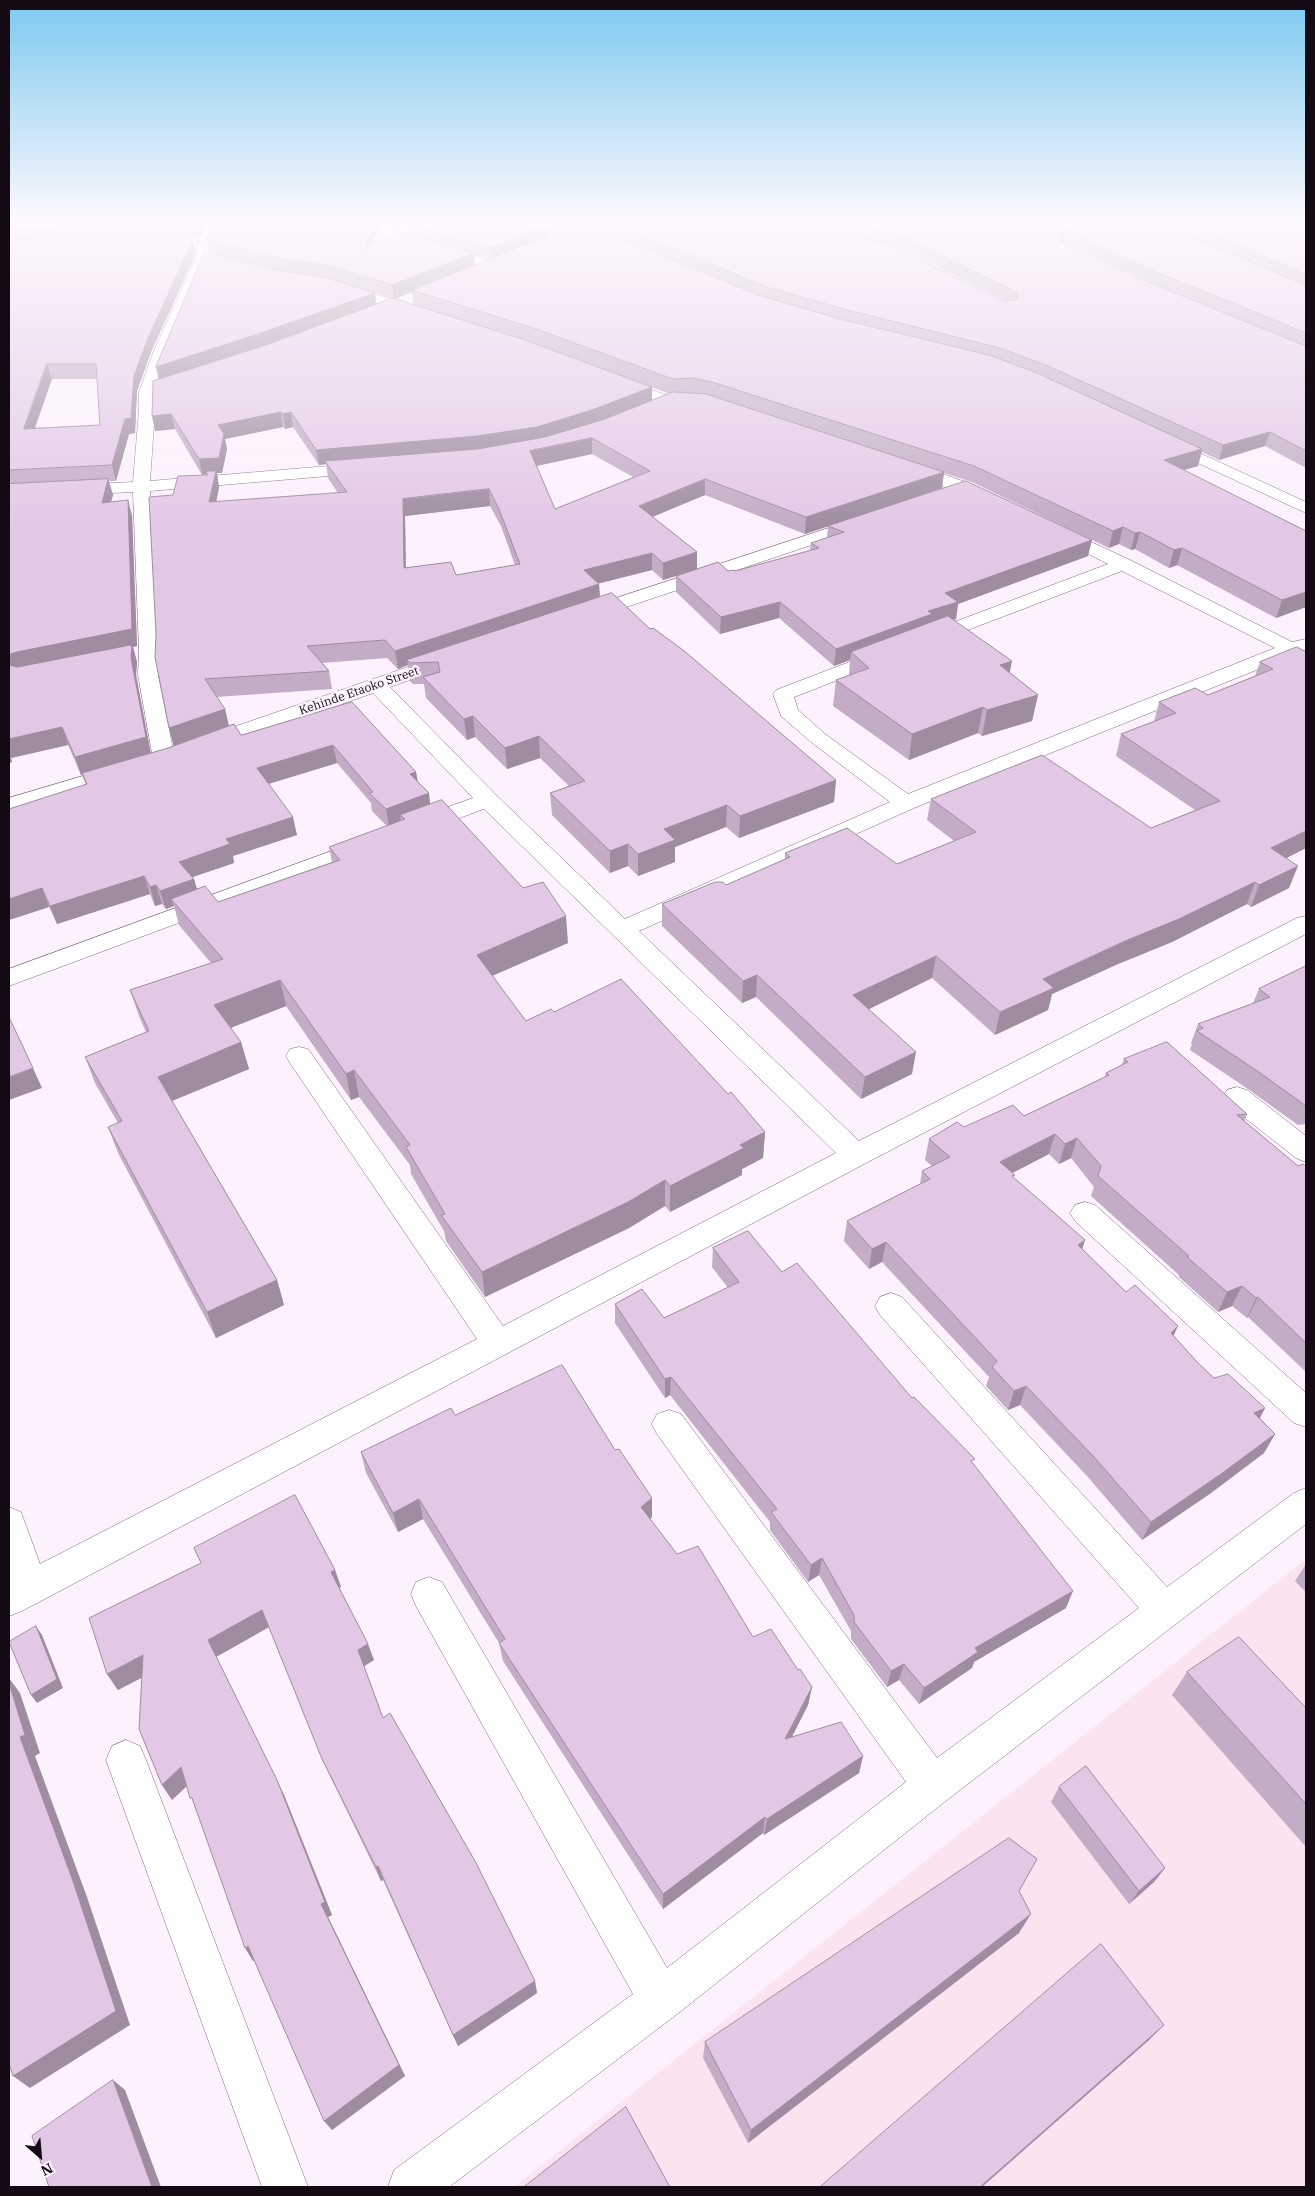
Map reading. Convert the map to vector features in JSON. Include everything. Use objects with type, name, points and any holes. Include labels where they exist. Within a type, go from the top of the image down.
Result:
[{"type":"street","points":[[148,764],[149,652],[141,487],[147,410],[146,392],[173,324]]},
{"type":"street","points":[[606,377],[678,402],[653,409]]},
{"type":"street","points":[[146,392],[164,386]]},
{"type":"street","points":[[1155,438],[1306,508]]},
{"type":"street","points":[[889,463],[965,488],[1004,506]]},
{"type":"street","points":[[9,493],[141,487],[382,467]]},
{"type":"street","points":[[937,498],[965,488]]},
{"type":"street","points":[[572,619],[880,516]]},
{"type":"street","points":[[1046,526],[1299,645]]},
{"type":"street","points":[[906,803],[818,738],[788,712],[783,694],[1124,564]]},
{"type":"street","points":[[623,929],[906,803],[1299,645]]},
{"type":"street","points":[[130,656],[149,652]]},
{"type":"street","name":"Kehinde Etaoko Street","points":[[9,805],[148,764],[460,656]]},
{"type":"street","points":[[376,684],[488,800],[856,1155]]},
{"type":"street","points":[[9,978],[488,800]]},
{"type":"street","points":[[9,1523],[19,1593],[856,1155],[1306,924]]},
{"type":"street","points":[[299,1056],[498,1344]]},
{"type":"street","points":[[1237,1097],[1306,1152]]},
{"type":"street","points":[[1084,1213],[1306,1414]]},
{"type":"street","points":[[891,1306],[1165,1611]]},
{"type":"street","points":[[668,1424],[933,1786]]},
{"type":"street","points":[[411,2187],[661,2000],[933,1786],[1306,1504]]},
{"type":"street","points":[[430,1594],[661,2000]]},
{"type":"street","points":[[126,1760],[284,2187]]},
{"type":"shaded area","points":[[1306,1559],[1306,2187],[514,2187]]},
{"type":"building","points":[[9,324],[154,324],[134,376],[131,418],[125,419],[112,465],[9,470]],"holes":[[[47,364],[96,364],[100,425],[24,429]]]},
{"type":"building","points":[[174,324],[285,324],[258,334],[156,367]]},
{"type":"building","points":[[322,324],[476,324],[525,340],[652,387],[592,410],[537,427],[477,436],[316,450],[291,412],[283,414],[281,412],[218,425],[224,434],[219,458],[199,459],[171,414],[152,416],[153,381],[269,344]]},
{"type":"building","points":[[522,324],[863,324],[989,355],[1037,373],[1202,449],[1164,460],[1306,531],[1306,592],[1282,600],[1182,548],[1174,550],[1140,532],[1135,533],[1123,527],[1113,531],[974,466],[715,383],[693,378],[673,379]]},
{"type":"building","points":[[905,324],[1253,324],[1306,346],[1306,451],[1270,432],[1223,445],[1048,366],[1000,348]]},
{"type":"building","points":[[1285,324],[1306,324],[1306,333]]},
{"type":"building","points":[[673,392],[706,394],[944,472],[806,517],[705,479],[639,506],[697,552],[663,563],[652,553],[584,570],[599,584],[395,651],[385,640],[307,646],[329,671],[205,679],[225,709],[169,728],[155,657],[156,634],[149,497],[173,495],[178,476],[208,475],[206,471],[216,471],[209,502],[347,492],[325,461],[478,449],[545,437],[605,419]],"holes":[[[592,438],[650,471],[555,509],[530,451]],[[489,489],[499,509],[520,564],[456,575],[451,562],[404,568],[403,499]]]},
{"type":"building","points":[[108,479],[102,503],[128,500],[132,629],[9,655],[9,484]]},
{"type":"building","points":[[966,481],[1092,540],[945,593],[958,602],[928,611],[932,614],[836,649],[780,602],[721,617],[676,576],[718,562],[728,571],[735,571],[819,548],[811,543],[844,532],[828,526]]},
{"type":"building","points":[[612,593],[650,629],[653,628],[683,650],[836,780],[740,816],[727,805],[664,829],[675,840],[638,854],[628,844],[610,851],[550,793],[585,781],[539,736],[505,748],[473,716],[464,719],[423,677],[440,672],[438,662],[410,663],[407,660]]},
{"type":"building","points":[[948,616],[1012,661],[1000,665],[1038,695],[987,710],[983,707],[912,734],[836,680],[869,668],[851,652]]},
{"type":"building","points":[[132,645],[131,658],[146,737],[75,757],[62,727],[9,739],[9,665],[17,667]]},
{"type":"building","points":[[1297,647],[1306,652],[1306,831],[1271,848],[1298,866],[1259,885],[1255,882],[1179,919],[1125,941],[1043,979],[1054,988],[1000,1012],[936,956],[853,995],[916,1052],[865,1077],[757,975],[743,981],[662,904],[715,882],[723,882],[726,885],[790,857],[785,853],[847,828],[897,864],[976,832],[931,799],[1042,755],[1151,828],[1220,801],[1121,734],[1176,713],[1159,702],[1195,688],[1208,695],[1273,669],[1260,662]]},
{"type":"building","points":[[352,702],[416,772],[410,774],[429,793],[386,809],[369,793],[373,792],[333,745],[257,768],[293,817],[226,839],[230,844],[179,862],[194,879],[160,891],[156,885],[150,887],[144,876],[50,906],[42,888],[9,899],[9,809],[87,784],[82,773],[168,748],[234,724],[241,735]]},
{"type":"building","points":[[442,800],[523,888],[543,882],[566,916],[477,955],[526,1021],[551,1009],[554,1012],[621,979],[728,1094],[731,1092],[765,1132],[740,1145],[744,1148],[670,1186],[665,1180],[628,1202],[482,1272],[441,1215],[445,1214],[406,1147],[410,1145],[354,1070],[346,1074],[280,980],[214,1005],[241,1042],[158,1077],[277,1280],[207,1312],[108,1127],[122,1121],[85,1057],[149,1031],[130,990],[223,959],[171,899],[205,886],[218,902],[340,860],[329,847],[405,819],[400,815]]},
{"type":"building","points":[[1306,966],[1306,1106],[1197,1031],[1203,1028],[1198,1024],[1270,997],[1259,989]]},
{"type":"building","points":[[9,1017],[33,1068],[9,1077]]},
{"type":"building","points":[[1167,1042],[1247,1114],[1237,1115],[1298,1166],[1303,1164],[1306,1167],[1306,1343],[1258,1297],[1256,1298],[1242,1286],[1227,1292],[1187,1257],[1189,1256],[1098,1176],[1101,1166],[1077,1138],[1065,1144],[1055,1134],[1000,1162],[1015,1175],[1012,1176],[1085,1240],[1078,1245],[1126,1292],[1135,1285],[1178,1326],[1171,1333],[1214,1378],[1228,1374],[1265,1408],[1254,1413],[1275,1434],[1151,1522],[1094,1457],[1026,1386],[1014,1391],[992,1367],[997,1361],[886,1242],[872,1249],[847,1221],[930,1179],[922,1171],[950,1157],[929,1139],[957,1122],[964,1127],[1013,1105],[1024,1116],[1109,1075],[1106,1073],[1128,1062],[1124,1059]]},
{"type":"building","points":[[748,1231],[782,1272],[797,1263],[912,1398],[914,1397],[975,1459],[971,1461],[1073,1591],[975,1648],[978,1652],[924,1688],[904,1664],[891,1671],[854,1622],[854,1615],[822,1558],[811,1565],[771,1512],[777,1509],[671,1377],[665,1379],[615,1304],[642,1289],[664,1318],[739,1282],[713,1248]]},
{"type":"building","points":[[562,1365],[615,1450],[619,1449],[652,1498],[641,1507],[677,1554],[698,1546],[753,1637],[771,1629],[798,1670],[800,1669],[812,1687],[785,1739],[841,1722],[863,1756],[767,1819],[765,1817],[663,1894],[499,1643],[505,1639],[419,1499],[393,1513],[361,1452],[451,1408],[455,1415]]},
{"type":"building","points":[[295,1495],[335,1570],[331,1572],[368,1644],[358,1650],[383,1718],[390,1713],[475,1861],[535,1981],[453,2035],[378,1866],[376,1867],[322,1759],[262,1610],[208,1640],[277,1780],[325,1902],[321,1904],[399,2065],[324,2121],[248,1946],[245,1948],[192,1798],[190,1798],[181,1767],[162,1785],[139,1729],[143,1655],[107,1674],[89,1618],[201,1563],[194,1548]]},
{"type":"building","points":[[36,1626],[57,1679],[31,1695],[9,1642]]},
{"type":"building","points":[[1239,1637],[1306,1708],[1306,1804],[1187,1672]]},
{"type":"building","points":[[9,1683],[25,1735],[20,1737],[73,1881],[116,2011],[13,2076],[9,2063]]},
{"type":"building","points":[[1086,1766],[1165,1868],[1139,1891],[1059,1787]]},
{"type":"building","points":[[1009,1838],[1037,1859],[1019,1891],[1031,1914],[751,2130],[705,2042]]},
{"type":"building","points":[[1101,1944],[1164,2025],[980,2187],[820,2187]]},
{"type":"building","points":[[113,2080],[152,2187],[49,2187],[32,2136]]},
{"type":"building","points":[[626,2107],[670,2187],[524,2187]]}]
